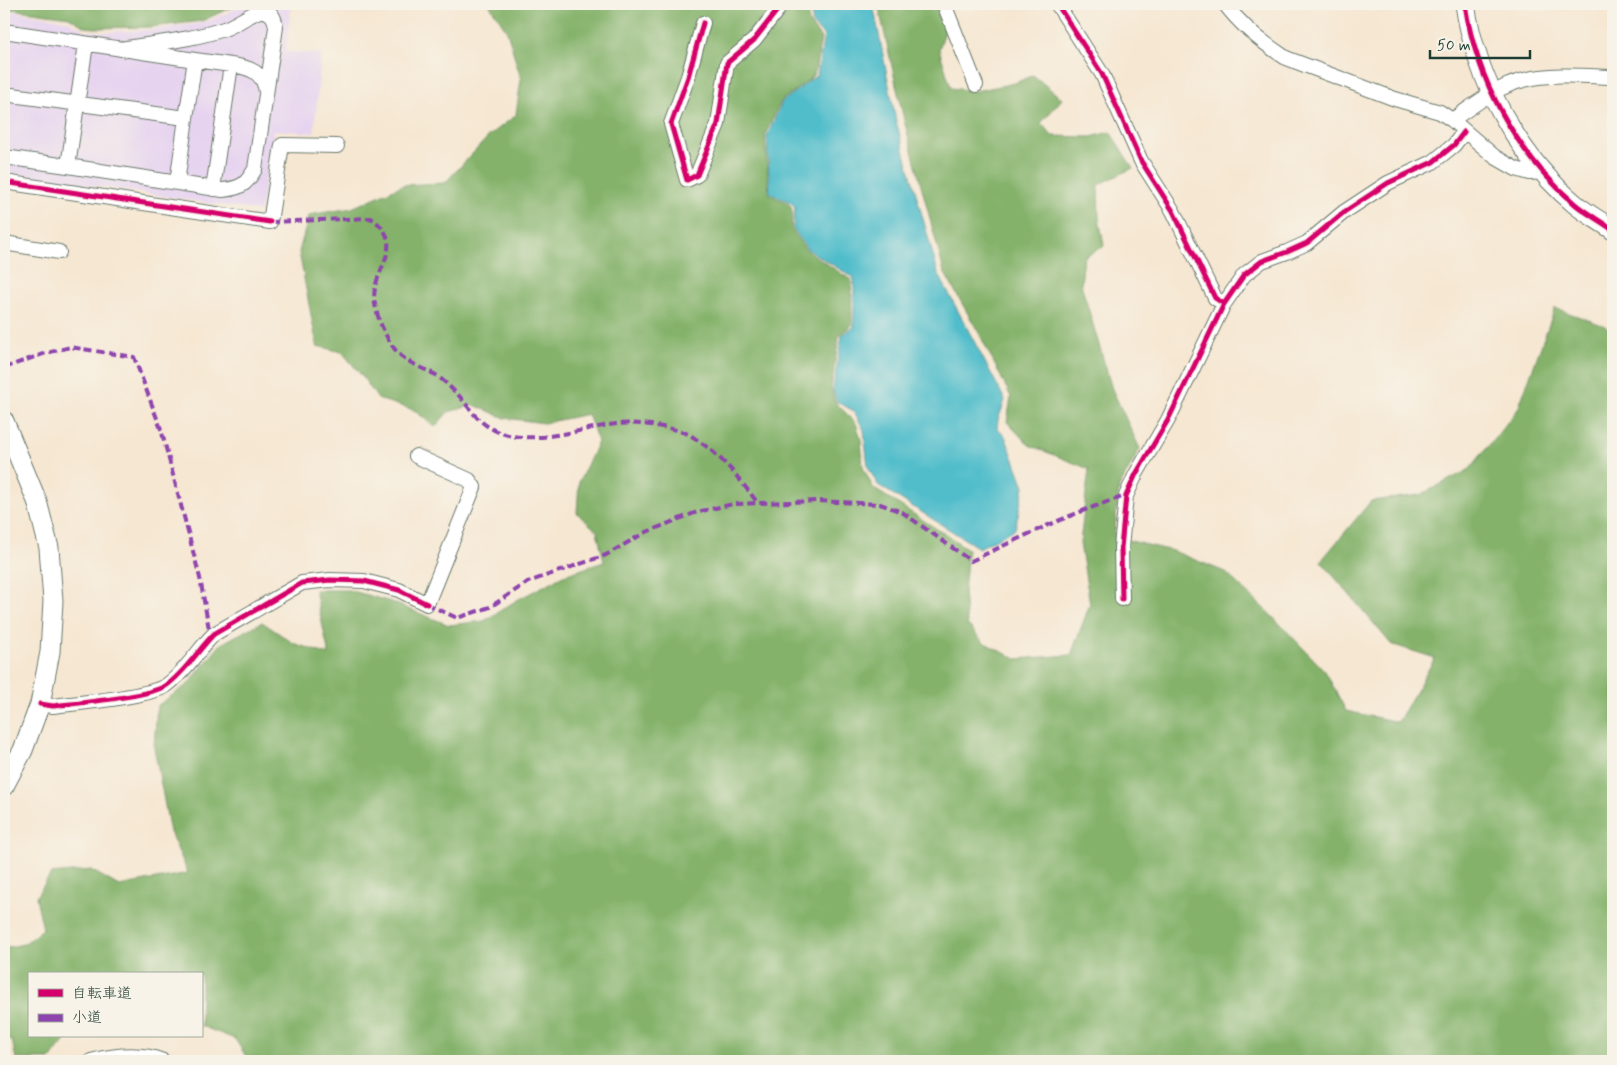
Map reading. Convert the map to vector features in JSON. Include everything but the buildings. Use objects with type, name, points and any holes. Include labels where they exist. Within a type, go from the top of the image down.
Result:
[{"type":"main road","points":[[1465,4],[1476,53],[1504,115],[1526,151],[1543,172],[1576,204],[1613,230]]},
{"type":"main road","points":[[4,421],[37,501],[49,548],[53,601],[51,644],[40,704],[23,750],[4,786]]},
{"type":"street","points":[[702,22],[688,77],[671,124],[687,180],[697,175],[718,124],[727,63],[754,40],[779,8],[780,4]]},
{"type":"street","points":[[944,4],[976,85]]},
{"type":"street","points":[[1056,4],[1102,74],[1141,161],[1172,211],[1216,298],[1224,304]]},
{"type":"street","points":[[1226,4],[1247,28],[1286,58],[1315,70],[1341,77],[1395,98],[1440,112],[1495,157],[1516,169],[1530,173],[1543,172]]},
{"type":"street","points":[[4,157],[213,189],[237,188],[245,184],[255,169],[276,26],[274,18],[270,13],[263,10],[257,11],[227,29],[204,36],[120,49]]},
{"type":"street","points":[[4,31],[243,66],[261,77],[265,84],[266,94]]},
{"type":"street","points":[[68,166],[86,44]]},
{"type":"street","points":[[177,183],[195,60]]},
{"type":"street","points":[[213,189],[231,65]]},
{"type":"street","points":[[1452,120],[1493,93],[1522,80],[1544,76],[1613,77]]},
{"type":"street","points":[[4,94],[186,118]]},
{"type":"street","points":[[1122,599],[1121,548],[1126,496],[1136,474],[1168,420],[1224,304],[1244,275],[1262,261],[1307,242],[1344,212],[1381,187],[1433,162],[1454,145],[1464,132]]},
{"type":"street","points":[[4,182],[270,222],[282,145],[337,146]]},
{"type":"street","points":[[4,242],[59,252]]},
{"type":"street","points":[[40,704],[53,706],[147,693],[166,686],[185,668],[202,645],[214,634],[302,583],[330,580],[364,581],[399,590],[426,604],[474,487],[469,480],[416,456]]},
{"type":"street","points":[[91,1061],[131,1055],[163,1061]]},
{"type":"shaded area","points":[[248,4],[291,4],[286,52],[321,54],[314,133],[274,130],[260,211],[4,172],[4,10],[66,20],[86,31],[101,32],[151,30],[203,23]]},
{"type":"green space","points":[[4,4],[238,4],[202,21],[151,27],[95,28],[85,27],[69,17],[4,8]]},
{"type":"green space","points":[[489,4],[806,4],[809,23],[821,38],[815,72],[810,79],[781,101],[765,135],[769,194],[790,205],[792,213],[791,228],[806,250],[851,280],[852,325],[839,336],[831,388],[835,402],[856,423],[861,440],[863,467],[873,488],[968,549],[964,592],[967,624],[983,642],[1016,659],[1071,655],[1090,604],[1080,543],[1089,469],[1029,445],[1007,422],[1011,397],[979,333],[944,272],[904,120],[878,4],[935,4],[945,31],[939,49],[951,88],[975,91],[1015,83],[1033,75],[1062,99],[1041,123],[1052,136],[1091,137],[1110,132],[1133,168],[1098,185],[1099,218],[1104,246],[1084,257],[1081,284],[1112,389],[1140,449],[1119,487],[1114,537],[1173,551],[1225,572],[1276,620],[1325,671],[1346,711],[1398,722],[1435,658],[1391,644],[1321,561],[1371,501],[1420,495],[1470,469],[1518,409],[1555,308],[1605,326],[1613,335],[1613,1061],[249,1061],[235,1039],[202,1026],[202,972],[28,972],[28,1038],[67,1038],[50,1059],[16,1059],[12,1040],[4,1040],[4,948],[24,944],[43,929],[36,897],[51,874],[91,870],[119,886],[188,873],[170,832],[154,747],[157,706],[187,685],[221,644],[262,622],[293,643],[329,655],[315,590],[349,590],[391,602],[449,625],[484,621],[517,600],[567,574],[604,562],[597,531],[577,513],[579,482],[598,442],[588,414],[544,423],[505,418],[474,405],[448,412],[435,427],[414,410],[378,399],[342,352],[317,346],[299,252],[309,215],[352,208],[403,185],[445,183],[489,136],[516,115],[521,79],[507,31]]},
{"type":"water","points":[[810,4],[873,4],[896,121],[938,273],[1005,400],[997,428],[1005,436],[1024,486],[1015,529],[979,548],[878,485],[868,467],[864,430],[854,411],[837,402],[833,390],[842,335],[854,327],[854,278],[807,249],[793,228],[795,207],[790,202],[770,193],[767,136],[782,102],[817,75],[824,36],[813,25]]},
{"type":"marked path","points":[[270,222],[371,218],[382,228],[388,239],[388,249],[374,292],[376,310],[386,335],[401,356],[440,378],[481,421],[495,431],[511,436],[546,436],[616,424],[643,424],[680,431],[690,435],[711,450],[732,471],[757,502]]},
{"type":"marked path","points":[[4,368],[43,354],[70,347],[134,357],[161,429],[200,578],[209,629],[214,634]]},
{"type":"marked path","points":[[427,604],[457,618],[490,607],[528,582],[606,555],[644,533],[697,512],[733,504],[818,501],[880,504],[902,512],[971,561],[1067,517],[1126,496]]},
{"type":"cycle path","points":[[703,23],[688,77],[671,124],[687,180],[697,175],[718,124],[727,63],[754,40],[779,8],[780,4]]},
{"type":"cycle path","points":[[1057,4],[1102,74],[1141,161],[1173,211],[1215,298],[1224,304]]},
{"type":"cycle path","points":[[1465,4],[1479,60],[1489,87],[1502,114],[1518,139],[1535,163],[1554,184],[1580,208],[1613,230]]},
{"type":"cycle path","points":[[1122,599],[1121,548],[1126,496],[1136,474],[1168,420],[1224,304],[1244,275],[1262,261],[1307,243],[1344,212],[1388,183],[1433,162],[1454,145],[1464,132]]},
{"type":"cycle path","points":[[4,182],[270,222]]},
{"type":"cycle path","points":[[40,704],[53,706],[130,696],[167,685],[214,634],[302,583],[330,580],[364,581],[399,590],[427,604]]}]
